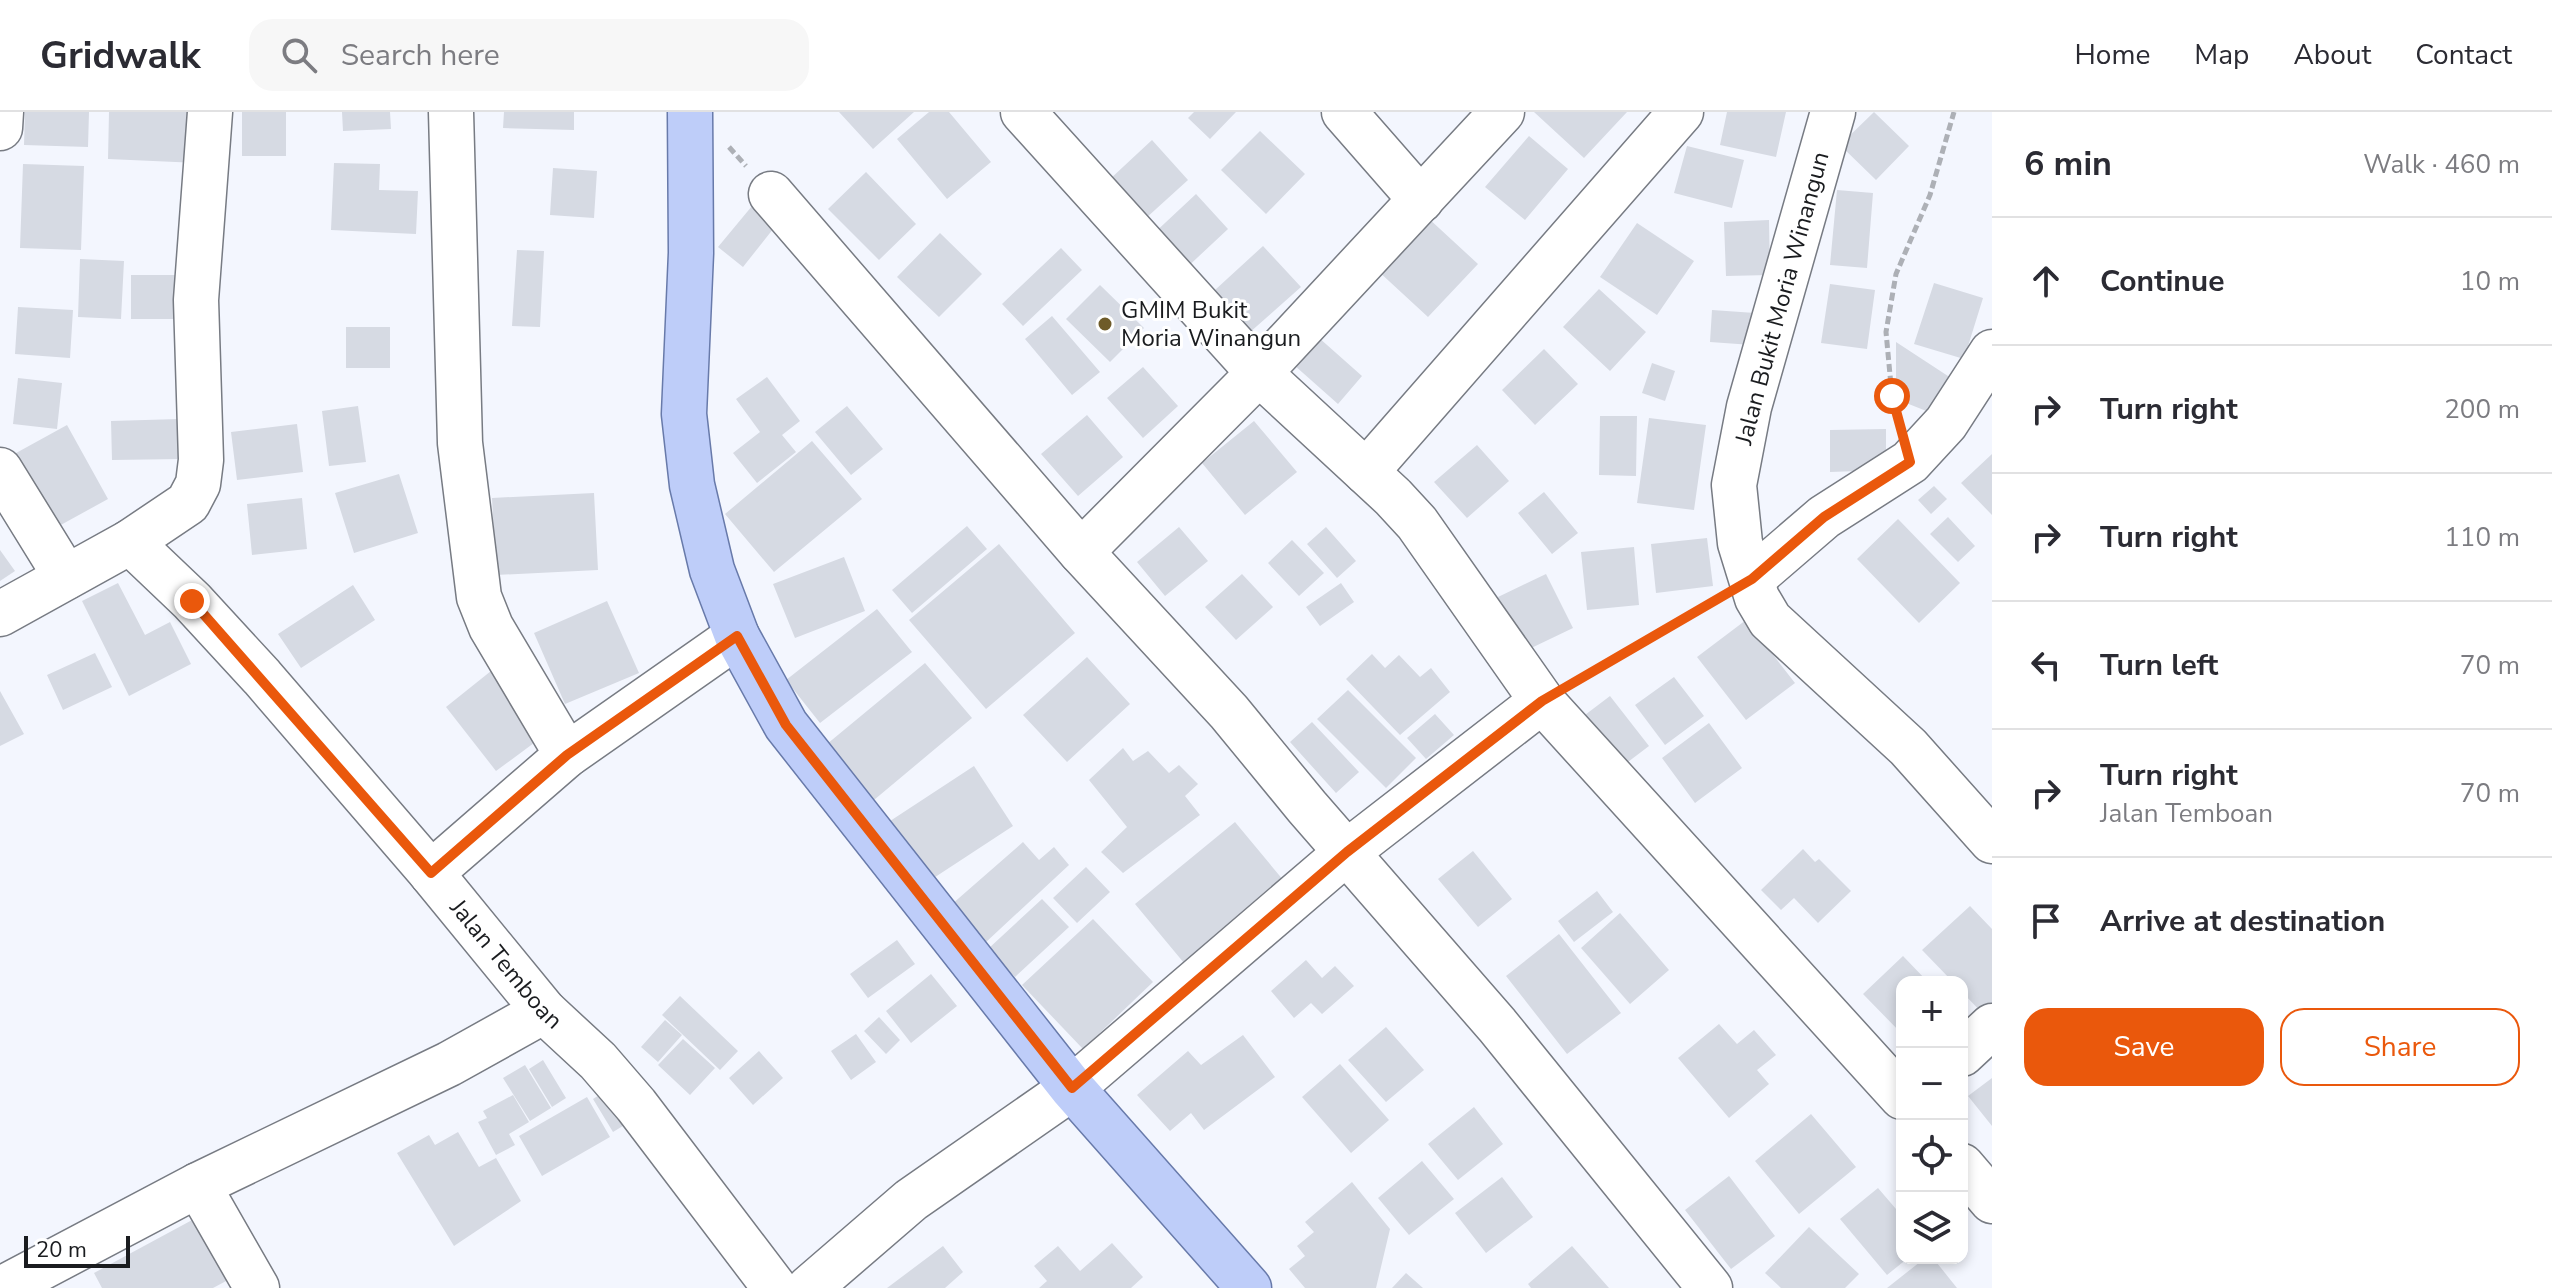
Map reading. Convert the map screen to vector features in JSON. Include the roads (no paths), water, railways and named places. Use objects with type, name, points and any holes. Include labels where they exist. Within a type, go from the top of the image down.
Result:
[{"type":"main road","points":[[705,124],[691,253],[684,414],[692,485],[712,570],[737,636],[786,725],[1072,1088],[1249,1288]]},
{"type":"street","points":[[0,128],[1,112]]},
{"type":"street","points":[[0,614],[130,542],[188,503],[198,484],[201,460],[196,300],[210,112]]},
{"type":"street","points":[[451,112],[460,443],[479,597],[491,627],[567,755]]},
{"type":"street","points":[[1023,112],[1259,373],[1417,523],[1542,701],[1896,1090]]},
{"type":"street","points":[[1344,112],[1421,200]]},
{"type":"street","points":[[1081,552],[1259,373],[1502,112]]},
{"type":"street","points":[[1366,472],[1681,112]]},
{"type":"street","name":"Jalan Bukit Moria Winangun","points":[[1833,112],[1749,407],[1734,485],[1740,543],[1757,598],[1770,620],[1908,747],[1992,841]]},
{"type":"street","points":[[771,194],[1081,552],[1229,712],[1546,1083],[1710,1288]]},
{"type":"street","points":[[1752,579],[1824,517],[1910,462],[1946,423],[1992,352]]},
{"type":"street","points":[[0,470],[66,577]]},
{"type":"street","name":"Jalan Temboan","points":[[130,542],[192,601],[262,677],[431,873],[544,1011],[598,1061],[636,1105],[775,1288]]},
{"type":"street","points":[[431,873],[567,755],[737,636]]},
{"type":"street","points":[[809,1288],[911,1200],[1072,1088],[1347,852],[1542,701]]},
{"type":"street","points":[[3,1288],[198,1185],[449,1064],[544,1011]]},
{"type":"street","points":[[1968,1048],[1992,1026]]},
{"type":"street","points":[[1968,1173],[1992,1201]]},
{"type":"street","points":[[198,1185],[257,1288]]},
{"type":"place","name":"GMIM Bukit Moria Winangun","points":[[1105,324]]}]
